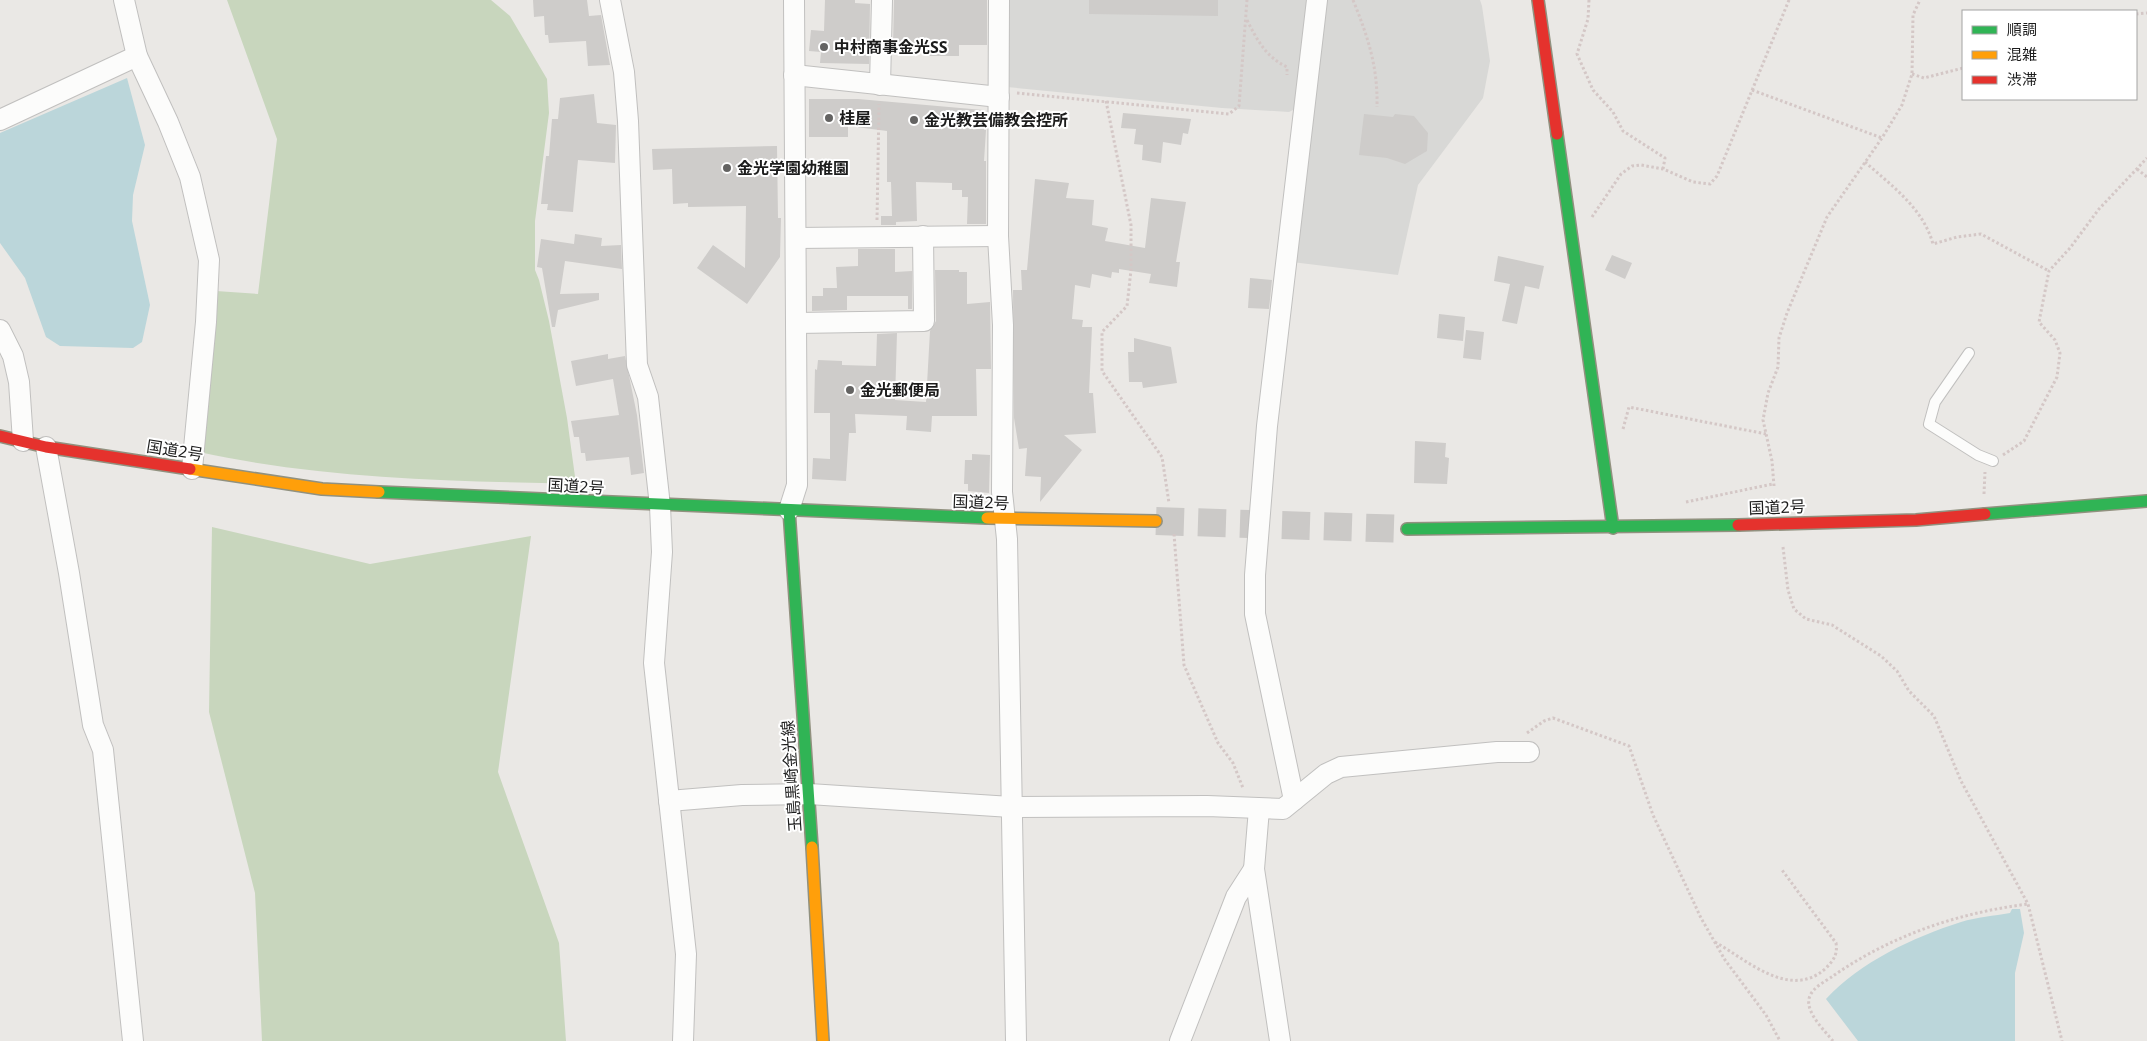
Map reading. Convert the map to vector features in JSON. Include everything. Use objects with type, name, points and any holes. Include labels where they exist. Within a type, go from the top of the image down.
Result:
[{"type":"main road","points":[[1538,0],[1614,528]]},
{"type":"main road","name":"国道2号","points":[[0,436],[46,447],[322,490],[1003,520],[1156,521]]},
{"type":"main road","name":"国道2号","points":[[1406,529],[1614,528],[1916,520],[2147,501]]},
{"type":"main road","name":"玉島黒崎金光線","points":[[789,510],[809,794],[823,1041]]},
{"type":"street","points":[[124,0],[137,56],[168,122],[190,177],[209,260],[206,322],[192,469]]},
{"type":"street","points":[[610,0],[626,92],[636,365],[648,397],[660,506],[661,569],[654,664],[686,954],[683,1041]]},
{"type":"street","points":[[789,510],[797,485],[794,0]]},
{"type":"street","points":[[880,86],[882,0]]},
{"type":"street","points":[[999,0],[998,236],[1003,325],[1003,520],[1007,539],[1016,1041]]},
{"type":"street","points":[[1294,800],[1256,614],[1255,575],[1267,426],[1317,0]]},
{"type":"street","points":[[0,120],[137,56]]},
{"type":"street","points":[[794,74],[880,86],[999,94]]},
{"type":"street","points":[[796,323],[924,321],[923,236]]},
{"type":"street","points":[[796,238],[998,236]]},
{"type":"street","points":[[0,330],[13,356],[19,382],[23,441]]},
{"type":"street","points":[[46,447],[93,725],[103,750],[133,1041]]},
{"type":"street","points":[[669,802],[742,795],[809,794],[1011,807],[1207,806],[1283,809],[1326,774],[1341,767],[1497,752],[1529,752]]},
{"type":"street","points":[[1253,809],[1254,869],[1280,1041]]},
{"type":"street","points":[[1180,1041],[1236,897],[1254,869]]},
{"type":"lane","points":[[1969,353],[1935,402],[1929,424],[1978,456],[1992,461]]},
{"type":"path","points":[[999,94],[1106,101],[1229,114],[1239,106],[1248,0]]},
{"type":"path","points":[[1353,0],[1365,30],[1378,80],[1377,107]]},
{"type":"path","points":[[1588,0],[1588,19],[1577,54],[1581,65],[1593,90],[1613,112],[1623,132],[1665,158],[1664,169]]},
{"type":"path","points":[[1590,223],[1622,174],[1632,166],[1642,165],[1664,169],[1693,182],[1710,184],[1716,176],[1789,0]]},
{"type":"path","points":[[1682,503],[1773,485],[1772,461],[1763,420],[1768,393],[1778,367],[1779,338],[1786,313],[1827,217],[1882,138],[1902,105],[1912,74],[1913,14],[1920,0]]},
{"type":"path","points":[[1246,19],[1264,51],[1276,62],[1287,67],[1288,78]]},
{"type":"path","points":[[1912,74],[1924,78],[1962,68]]},
{"type":"path","points":[[877,236],[880,86]]},
{"type":"path","points":[[1752,90],[1882,138]]},
{"type":"path","points":[[1106,101],[1131,225],[1131,270],[1127,306],[1102,332],[1102,371],[1162,456],[1169,504]]},
{"type":"path","points":[[1983,514],[1985,472],[1992,461],[2024,441],[2057,377],[2060,353],[2055,340],[2038,322],[2049,270],[2070,248],[2099,209],[2147,158]]},
{"type":"path","points":[[1865,162],[1908,201],[1925,224],[1933,244],[1957,237],[1981,234],[2049,270]]},
{"type":"path","points":[[2137,169],[2147,177]]},
{"type":"path","points":[[1622,434],[1628,407],[1766,434]]},
{"type":"path","points":[[1174,533],[1184,665],[1218,743],[1233,763],[1253,809]]},
{"type":"path","points":[[1784,547],[1788,590],[1794,609],[1806,619],[1832,625],[1881,656],[1897,671],[1909,691],[1934,716],[1960,781],[2028,904],[2062,1041]]},
{"type":"path","points":[[1497,752],[1544,721],[1553,718],[1629,746],[1642,787],[1666,847],[1715,941],[1766,1016],[1780,1041]]},
{"type":"path","points":[[1715,941],[1765,973],[1781,980],[1814,978],[1833,962],[1837,951],[1836,943],[1782,870]]},
{"type":"path","points":[[1833,1041],[1811,1010],[1809,999],[1814,990],[1821,984],[1849,965],[1878,949],[1930,926],[1973,912],[2028,904]]},
{"type":"path","points":[[1814,978],[1821,984]]},
{"type":"shaded area","points":[[1007,0],[1310,0],[1297,108],[1289,112],[1222,108],[1007,87]]},
{"type":"shaded area","points":[[1322,0],[1480,0],[1482,6],[1490,61],[1483,98],[1418,185],[1398,275],[1292,262]]},
{"type":"green space","points":[[227,0],[491,0],[510,16],[547,79],[549,113],[535,221],[535,270],[549,321],[567,418],[576,484],[387,477],[293,468],[199,452],[216,291],[258,294],[277,139]]},
{"type":"green space","points":[[212,527],[370,564],[531,536],[498,772],[559,943],[566,1041],[262,1041],[255,893],[209,712]]},
{"type":"water","points":[[127,78],[145,145],[133,195],[132,221],[150,305],[142,342],[133,348],[60,346],[46,337],[25,278],[0,243],[0,133]]},
{"type":"water","points":[[2012,909],[2020,909],[2024,933],[2015,973],[2015,1041],[1858,1041],[1826,999],[1855,973],[1871,962],[1907,943],[1961,922],[2010,913]]},
{"type":"building","points":[[533,0],[587,0],[589,16],[601,15],[610,65],[588,66],[586,41],[549,43],[548,35],[545,35],[544,16],[534,17]]},
{"type":"building","points":[[825,0],[855,0],[855,3],[870,4],[869,64],[820,63],[821,52],[809,51],[811,30],[824,31]]},
{"type":"building","points":[[894,0],[987,0],[987,45],[959,45],[959,56],[928,56],[928,47],[893,45]]},
{"type":"building","points":[[1089,0],[1218,0],[1218,16],[1089,14]]},
{"type":"building","points":[[594,94],[597,123],[616,125],[615,163],[578,160],[573,212],[547,210],[548,204],[541,204],[546,156],[549,156],[552,119],[558,119],[560,98]]},
{"type":"building","points":[[809,99],[858,99],[983,110],[982,115],[987,115],[984,161],[986,161],[986,224],[967,224],[968,197],[962,197],[962,190],[952,190],[952,183],[916,182],[917,221],[896,222],[896,225],[881,225],[881,216],[892,216],[891,182],[887,182],[887,131],[848,126],[848,137],[809,137]]},
{"type":"building","points":[[1123,113],[1191,119],[1188,134],[1183,133],[1181,145],[1163,142],[1161,163],[1142,160],[1143,145],[1134,144],[1136,129],[1121,128]]},
{"type":"building","points":[[1364,114],[1393,117],[1395,114],[1414,116],[1428,133],[1427,151],[1405,164],[1387,158],[1359,155]]},
{"type":"building","points":[[777,146],[778,218],[781,218],[780,257],[747,304],[697,268],[713,245],[745,268],[746,206],[688,207],[688,203],[673,204],[672,169],[653,170],[652,149]]},
{"type":"building","points":[[1035,179],[1069,183],[1066,198],[1094,200],[1092,225],[1108,228],[1105,241],[1145,248],[1151,198],[1186,202],[1176,262],[1180,262],[1177,287],[1149,283],[1151,274],[1119,269],[1119,273],[1112,272],[1111,278],[1092,274],[1090,288],[1075,285],[1072,319],[1083,320],[1082,327],[1092,327],[1089,393],[1093,393],[1096,433],[1064,435],[1082,450],[1040,502],[1041,477],[1025,476],[1027,448],[1019,449],[1014,418],[1013,290],[1022,290],[1021,270],[1027,270]]},
{"type":"building","points":[[575,234],[602,238],[601,246],[621,245],[622,269],[565,261],[560,294],[599,293],[599,300],[558,310],[555,327],[552,327],[542,268],[537,267],[541,239],[574,244]]},
{"type":"building","points":[[858,249],[895,249],[895,272],[912,271],[912,309],[908,309],[908,296],[847,296],[847,310],[812,311],[812,296],[823,296],[823,288],[837,288],[836,267],[858,266]]},
{"type":"building","points":[[1612,255],[1632,263],[1625,279],[1605,270]]},
{"type":"building","points":[[1498,256],[1544,266],[1539,289],[1525,286],[1517,324],[1502,321],[1510,284],[1494,281]]},
{"type":"building","points":[[935,270],[967,272],[967,304],[990,302],[991,369],[976,369],[977,416],[932,416],[931,432],[906,430],[907,416],[855,414],[856,433],[849,433],[846,481],[812,479],[813,458],[830,459],[830,413],[814,413],[815,369],[817,370],[818,360],[842,361],[842,365],[876,366],[877,334],[897,333],[895,400],[926,402],[930,331],[936,321]]},
{"type":"building","points":[[1250,278],[1272,280],[1269,309],[1248,308]]},
{"type":"building","points":[[1439,314],[1465,317],[1463,341],[1437,338]]},
{"type":"building","points":[[1466,330],[1484,332],[1481,360],[1463,358]]},
{"type":"building","points":[[1134,338],[1171,347],[1177,383],[1143,388],[1142,382],[1129,382],[1128,352],[1134,352]]},
{"type":"building","points":[[608,354],[608,359],[625,356],[637,415],[644,473],[631,475],[629,457],[586,461],[585,453],[581,453],[579,437],[574,437],[571,421],[619,415],[613,379],[576,386],[571,361]]},
{"type":"building","points":[[1415,441],[1446,443],[1445,457],[1449,458],[1447,484],[1414,483]]},
{"type":"building","points":[[972,454],[990,455],[989,493],[968,491],[968,484],[964,484],[965,460],[972,460]]},
{"type":"tunnel","points":[[1156,521],[1407,529]]},
{"type":"traffic: fast","points":[[1557,134],[1613,528]]},
{"type":"traffic: fast","points":[[379,492],[987,518]]},
{"type":"traffic: fast","points":[[1985,514],[2147,501]]},
{"type":"traffic: fast","points":[[789,510],[812,847]]},
{"type":"traffic: fast","points":[[1407,529],[1738,525]]},
{"type":"traffic: slow","points":[[190,469],[322,489],[379,492]]},
{"type":"traffic: slow","points":[[987,518],[1156,521]]},
{"type":"traffic: slow","points":[[812,847],[823,1041]]},
{"type":"traffic: jam","points":[[1538,0],[1557,134]]},
{"type":"traffic: jam","points":[[0,436],[46,447],[190,469]]},
{"type":"traffic: jam","points":[[1738,525],[1916,520],[1985,514]]},
{"type":"place","name":"中村商事金光SS","points":[[824,47]]},
{"type":"place","name":"桂屋","points":[[829,118]]},
{"type":"place","name":"金光教芸備教会控所","points":[[914,120]]},
{"type":"place","name":"金光学園幼稚園","points":[[727,168]]},
{"type":"place","name":"金光郵便局","points":[[850,390]]}]
